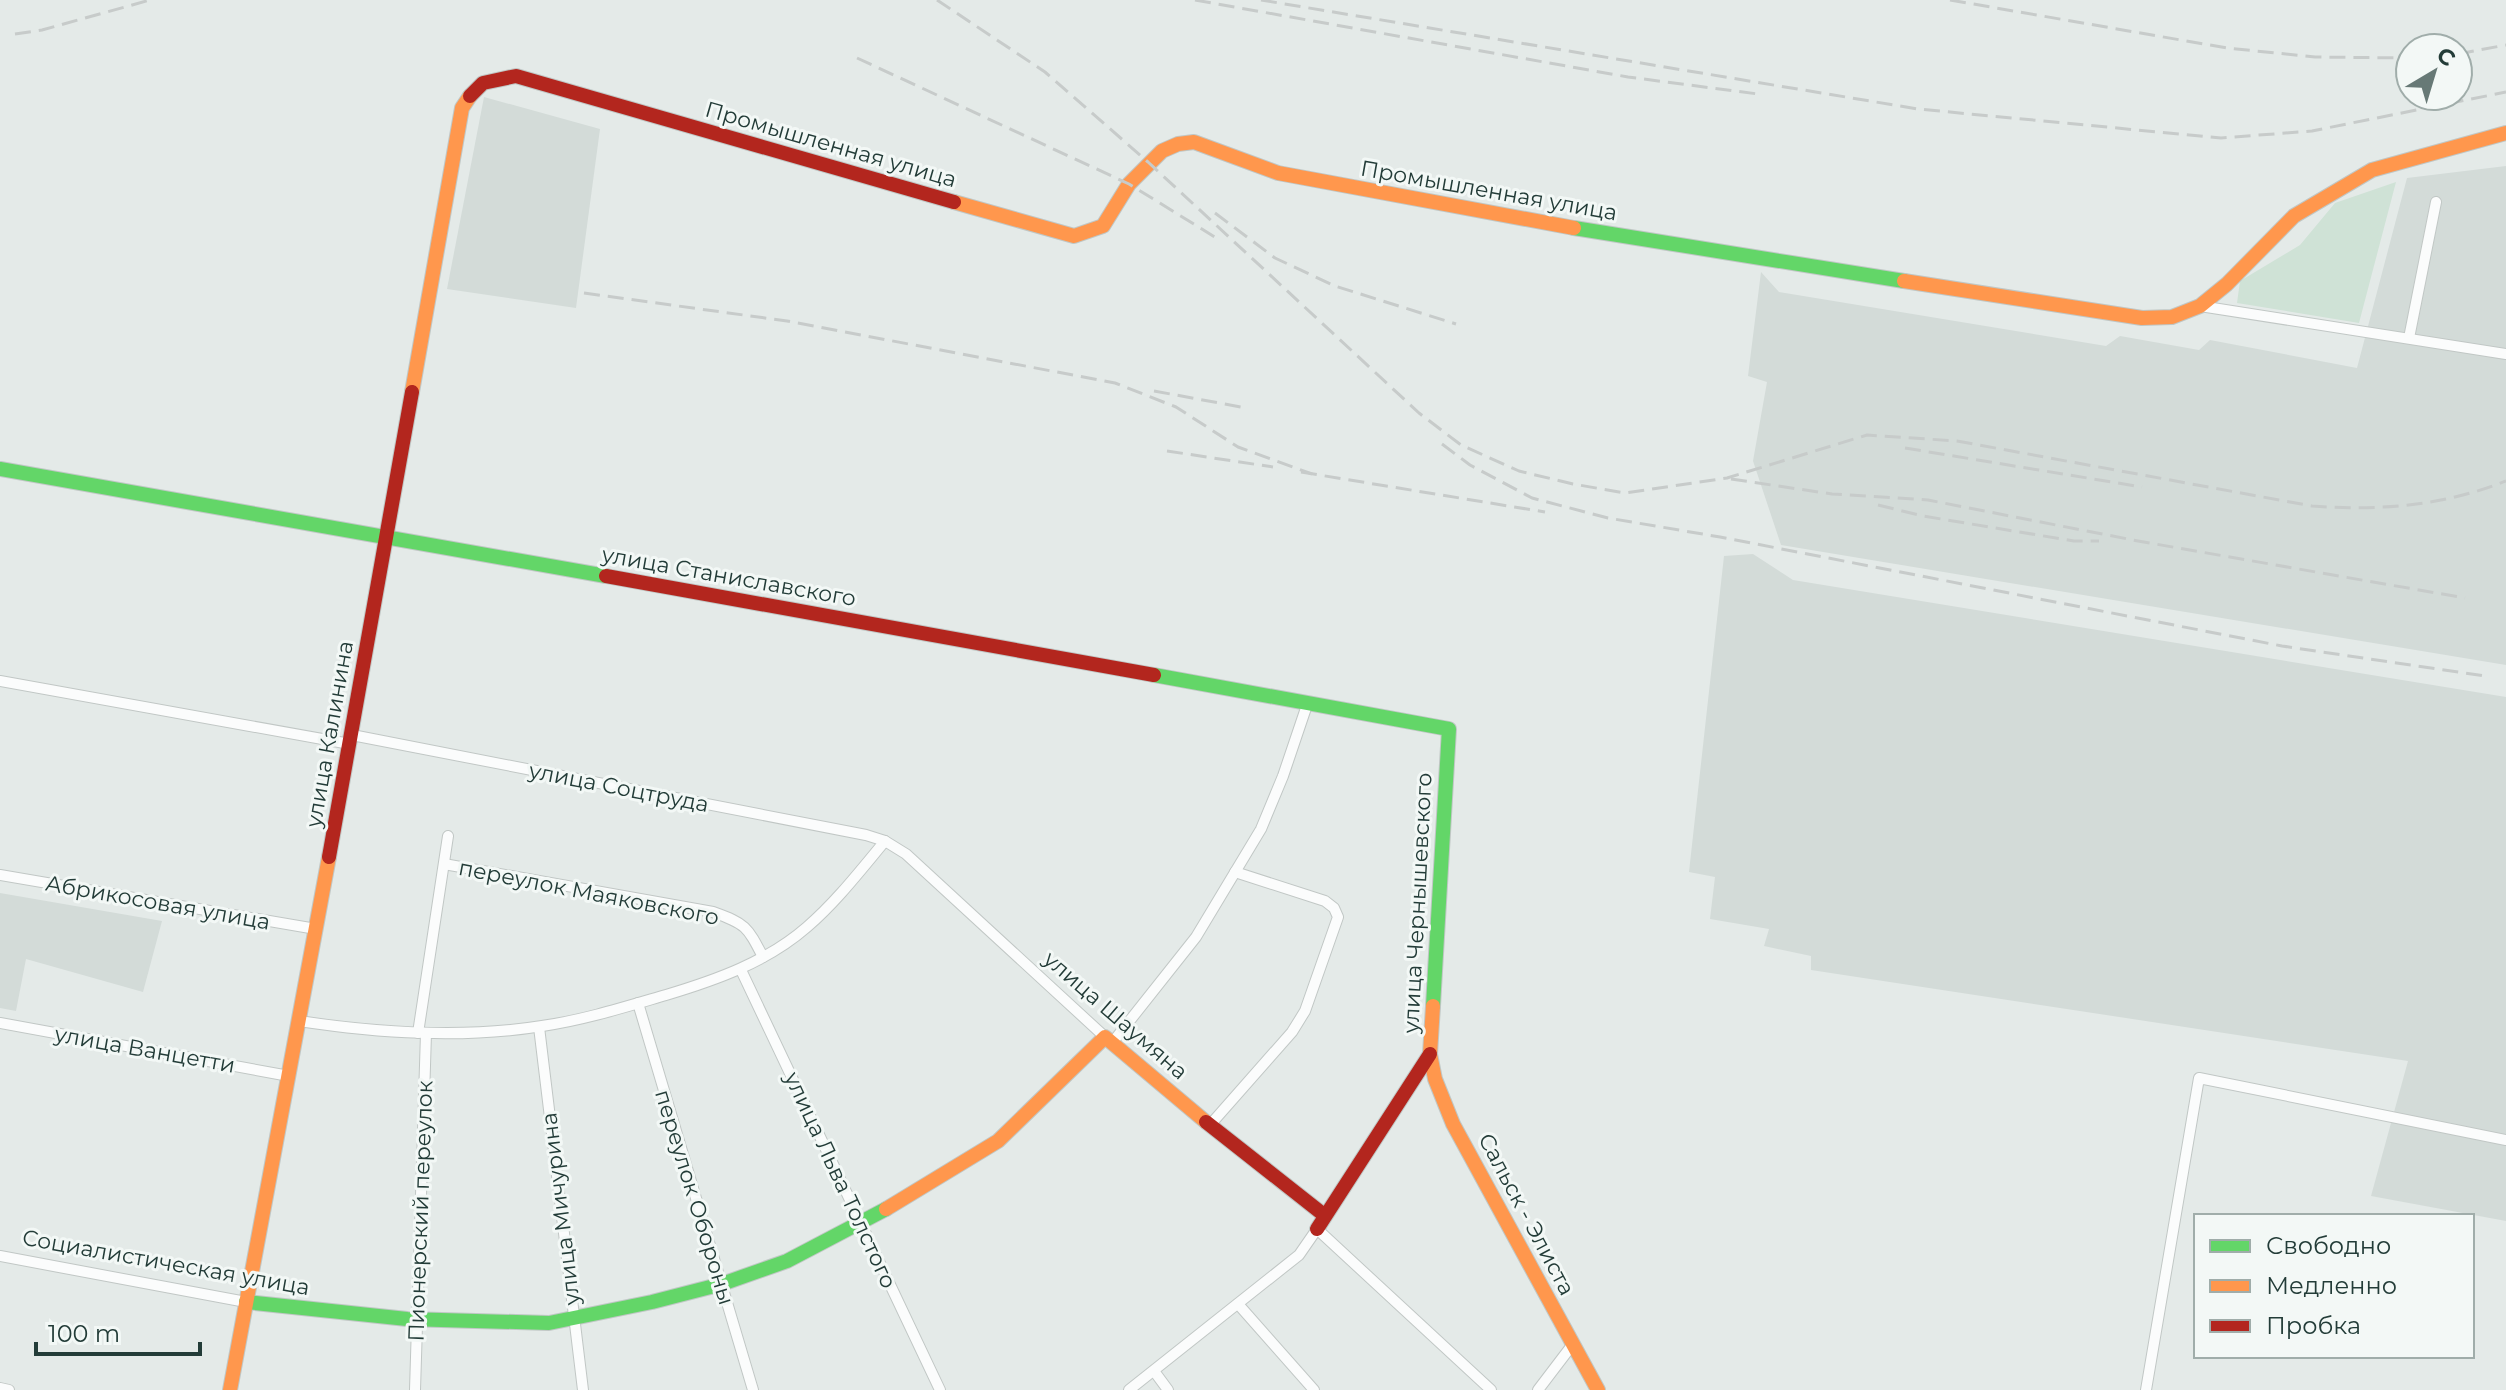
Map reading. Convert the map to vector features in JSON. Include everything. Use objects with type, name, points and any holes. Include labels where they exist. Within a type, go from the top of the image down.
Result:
[{"type":"main road","name":"Промышленная улица","points":[[474,87],[489,80],[516,76],[1074,236],[1103,226],[1129,184],[1162,151],[1178,144],[1194,142],[1278,173],[1600,233],[2142,318],[2172,317],[2200,306],[2227,284],[2294,216],[2372,170],[2506,133]]},
{"type":"main road","name":"улица Калинина","points":[[230,1390],[351,740],[462,108],[474,87]]},
{"type":"main road","name":"улица Станиславского","points":[[0,469],[1449,729]]},
{"type":"main road","name":"улица Чернышевского","points":[[1317,1229],[1430,1054],[1449,729]]},
{"type":"main road","name":"улица Шаумяна","points":[[1109,1040],[1324,1215]]},
{"type":"main road","name":"Социалистическая улица","points":[[246,1302],[417,1320],[549,1323],[722,1284],[787,1261],[861,1223],[965,1163],[998,1141],[1109,1040]]},
{"type":"main road","name":"Сальск - Элиста","points":[[1430,1054],[1435,1079],[1453,1124],[1598,1390]]},
{"type":"street","points":[[2409,338],[2436,202]]},
{"type":"street","points":[[2200,306],[2506,354]]},
{"type":"street","name":"улица Соцтруда","points":[[0,681],[351,740],[885,841]]},
{"type":"street","name":"Социалистическая улица","points":[[1109,1040],[1196,937],[1261,829],[1307,705]]},
{"type":"street","name":"переулок Маяковского","points":[[422,1033],[448,836]]},
{"type":"street","points":[[299,1021],[370,1032],[422,1033],[539,1027],[711,982],[741,970],[806,928],[845,889],[885,841]]},
{"type":"street","name":"улица Шаумяна","points":[[885,841],[906,854],[1109,1040]]},
{"type":"street","name":"переулок Маяковского","points":[[444,864],[713,912],[741,922],[752,934],[763,957]]},
{"type":"street","points":[[1210,1125],[1292,1032],[1305,1011],[1338,917],[1334,908],[1325,901],[1235,872]]},
{"type":"street","name":"Абрикосовая улица","points":[[0,875],[316,929]]},
{"type":"street","name":"улица Льва Толстого","points":[[741,970],[940,1390]]},
{"type":"street","name":"переулок Обороны","points":[[638,1003],[753,1390]]},
{"type":"street","name":"улица Ванцетти","points":[[0,1023],[289,1076]]},
{"type":"street","name":"улица Мичурина","points":[[539,1027],[583,1390]]},
{"type":"street","name":"Пионерский переулок","points":[[415,1390],[422,1033]]},
{"type":"street","points":[[2146,1390],[2199,1078],[2506,1140]]},
{"type":"street","points":[[1317,1229],[1491,1390]]},
{"type":"street","name":"улица Чернышевского","points":[[1129,1390],[1299,1255],[1317,1229]]},
{"type":"street","name":"Социалистическая улица","points":[[0,1256],[246,1302]]},
{"type":"street","points":[[1238,1304],[1314,1390]]},
{"type":"street","points":[[1538,1390],[1573,1344]]},
{"type":"street","points":[[1154,1371],[1168,1390]]},
{"type":"street","points":[[0,1388],[9,1390]]},
{"type":"shaded area","points":[[484,97],[600,129],[576,308],[447,289]]},
{"type":"shaded area","points":[[2506,166],[2506,665],[1781,545],[1753,461],[1767,382],[1748,376],[1761,272],[1779,292],[2106,346],[2120,336],[2199,350],[2210,340],[2357,368],[2407,178]]},
{"type":"shaded area","points":[[1753,554],[1793,580],[2506,697],[2506,1221],[2371,1196],[2408,1061],[1811,970],[1811,956],[1764,946],[1769,929],[1710,919],[1715,877],[1689,872],[1724,556]]},
{"type":"shaded area","points":[[0,893],[162,921],[143,992],[26,959],[16,1011],[0,1008]]},
{"type":"green space","points":[[2396,182],[2359,323],[2237,303],[2240,281],[2300,245],[2335,203]]},
{"type":"railway","points":[[15,34],[42,30],[150,0]]},
{"type":"railway","points":[[937,0],[1045,72],[1148,162],[1419,413],[1461,445],[1519,471],[1625,493],[1727,478],[1867,435],[1957,441],[2312,506],[2362,508],[2410,505],[2459,496],[2506,481]]},
{"type":"railway","points":[[1195,0],[1628,77],[1758,94]]},
{"type":"railway","points":[[1261,0],[1918,109],[2221,138],[2312,131],[2506,92]]},
{"type":"railway","points":[[1950,0],[2227,48],[2315,57],[2394,58]]},
{"type":"railway","points":[[2474,51],[2506,45]]},
{"type":"railway","points":[[857,58],[1129,184],[1218,239]]},
{"type":"railway","points":[[1215,213],[1275,258],[1335,286],[1456,324]]},
{"type":"railway","points":[[584,293],[787,321],[1115,383],[1176,407],[1238,447],[1312,474]]},
{"type":"railway","points":[[1154,391],[1241,407]]},
{"type":"railway","points":[[1442,444],[1470,465],[1532,498],[1608,518],[2282,646],[2485,676]]},
{"type":"railway","points":[[1905,448],[2142,487]]},
{"type":"railway","points":[[1167,451],[1273,467]]},
{"type":"railway","points":[[1301,472],[1545,512]]},
{"type":"railway","points":[[1731,479],[1832,494],[1928,500],[2138,541],[2465,598]]},
{"type":"railway","points":[[1878,505],[1923,516],[2074,541],[2099,541]]},
{"type":"traffic: fast","points":[[1574,228],[1904,281]]},
{"type":"traffic: fast","points":[[0,469],[606,576]]},
{"type":"traffic: fast","points":[[1154,675],[1449,729],[1433,1006]]},
{"type":"traffic: fast","points":[[246,1302],[407,1319],[549,1323],[722,1284],[787,1261],[886,1209]]},
{"type":"traffic: slow","points":[[412,392],[462,108],[470,96]]},
{"type":"traffic: slow","points":[[1904,281],[2142,318],[2172,317],[2200,306],[2227,284],[2294,216],[2372,170],[2506,133]]},
{"type":"traffic: slow","points":[[954,202],[1074,236],[1103,226],[1129,184],[1162,151],[1178,144],[1194,142],[1278,173],[1574,228]]},
{"type":"traffic: slow","points":[[230,1390],[329,857]]},
{"type":"traffic: slow","points":[[1433,1006],[1430,1054],[1435,1079],[1453,1124],[1598,1390]]},
{"type":"traffic: slow","points":[[886,1209],[998,1141],[1105,1037],[1206,1122]]},
{"type":"traffic: jam","points":[[470,96],[483,83],[516,76],[954,202]]},
{"type":"traffic: jam","points":[[329,857],[412,392]]},
{"type":"traffic: jam","points":[[606,576],[1154,675]]},
{"type":"traffic: jam","points":[[1317,1229],[1430,1054]]},
{"type":"traffic: jam","points":[[1206,1122],[1324,1215]]}]
